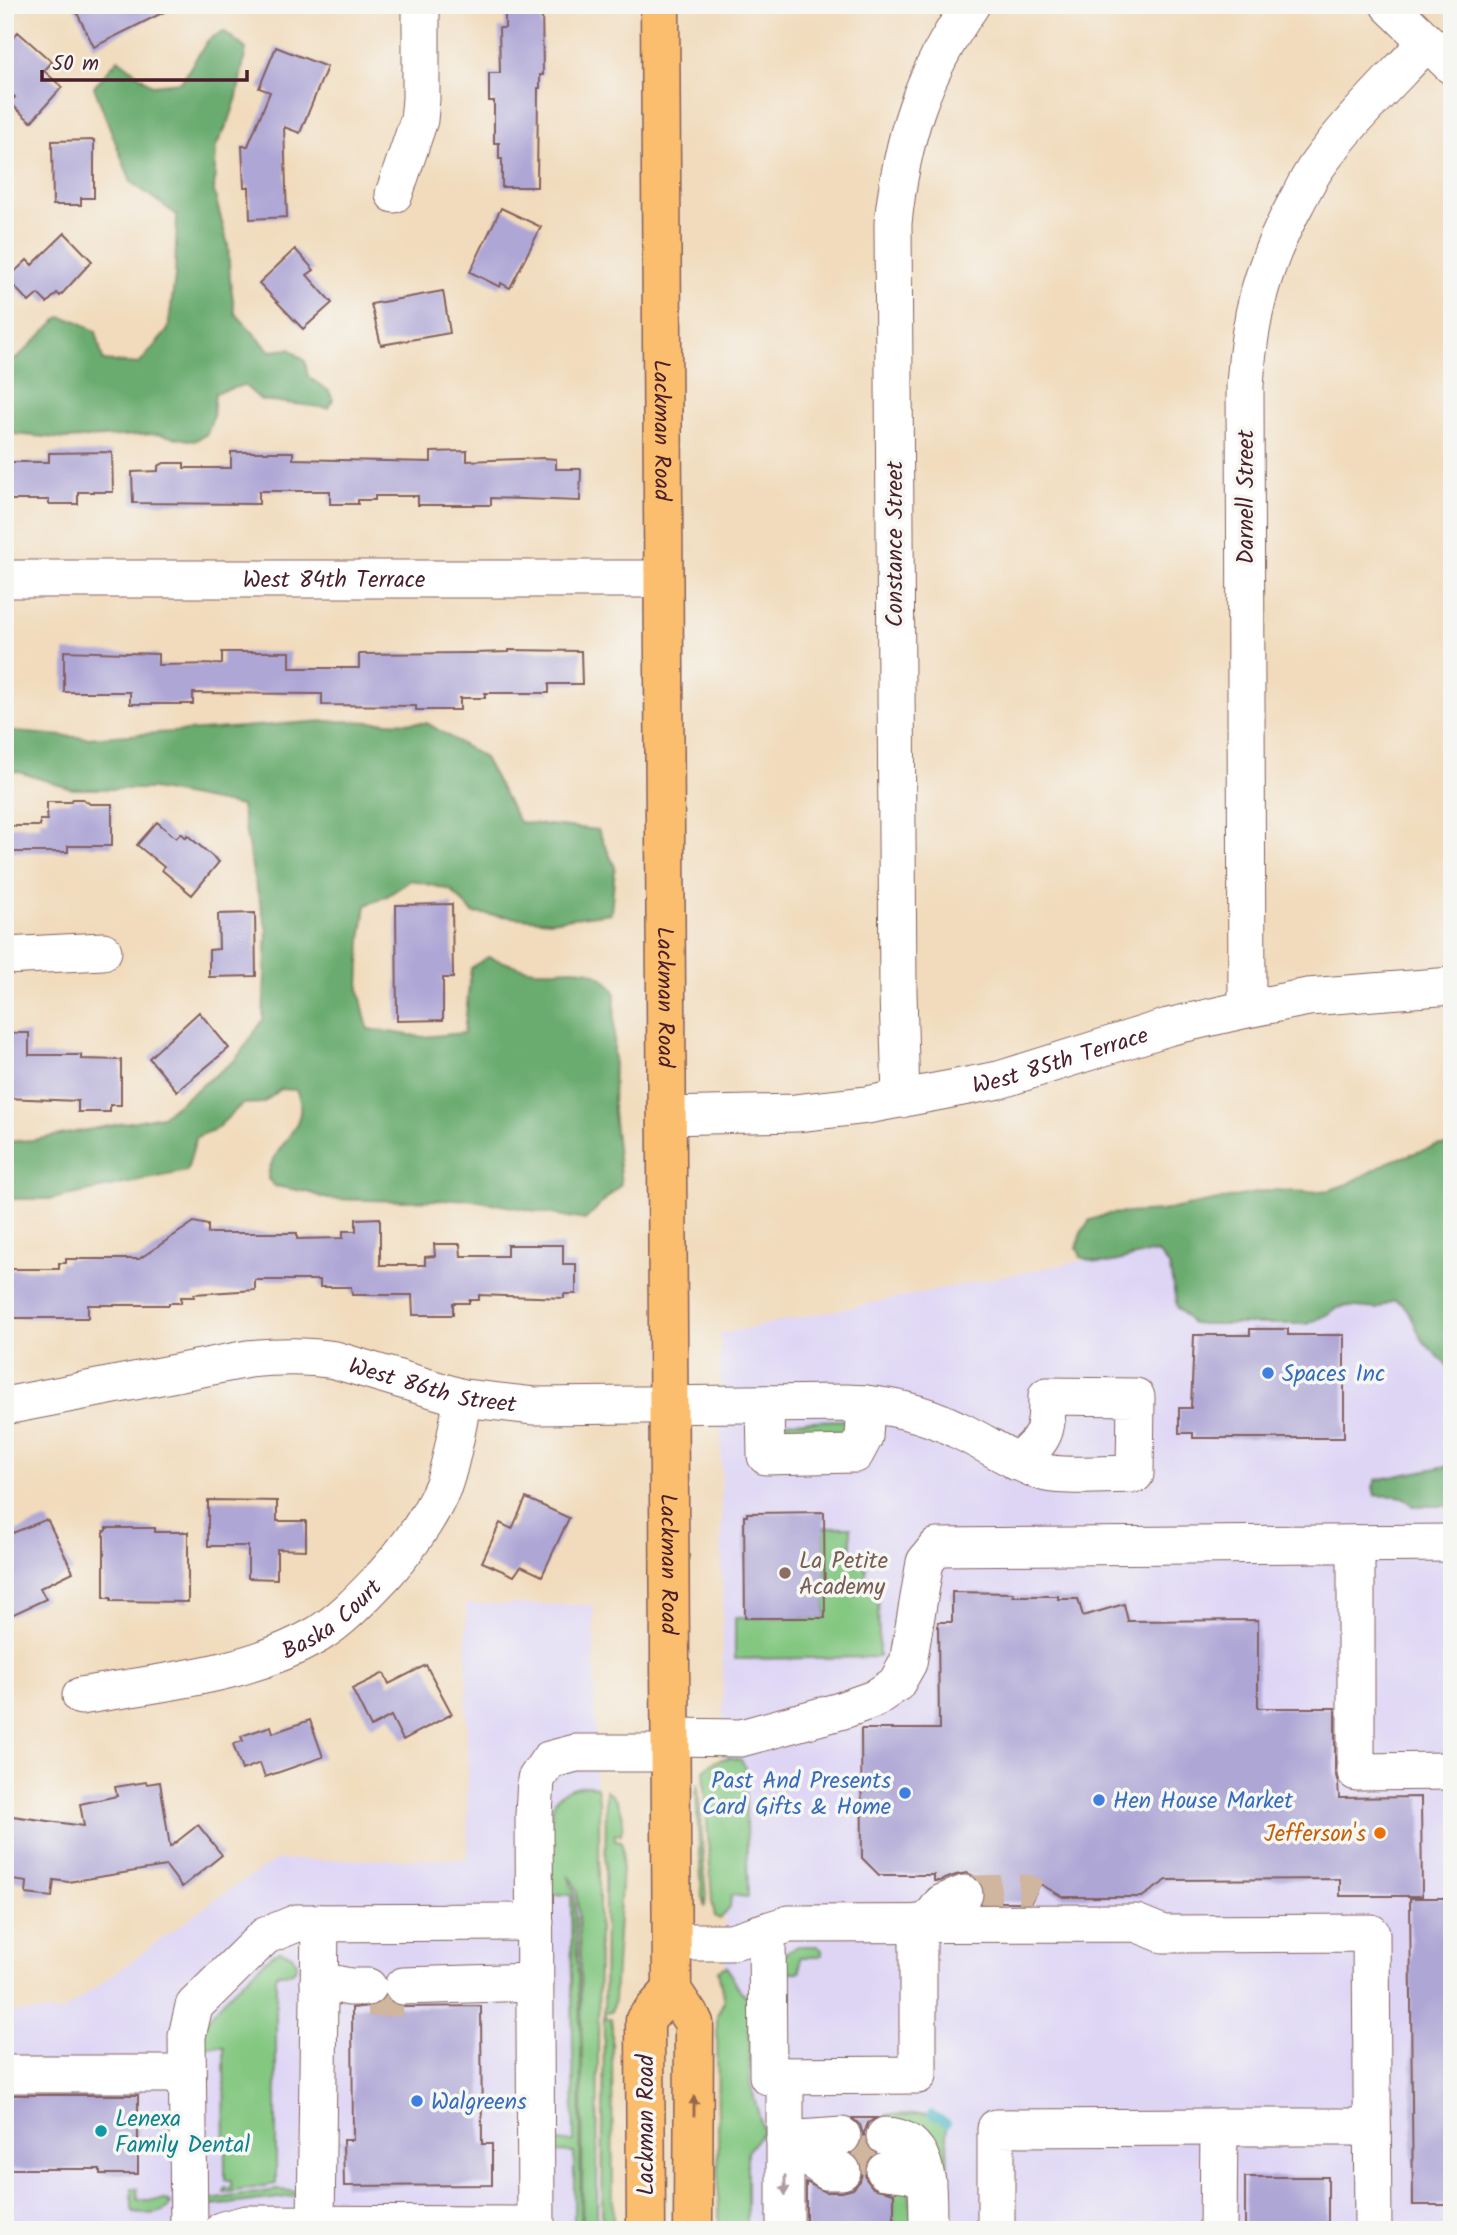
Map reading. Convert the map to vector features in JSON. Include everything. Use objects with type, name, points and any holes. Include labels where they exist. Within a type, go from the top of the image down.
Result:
[{"type":"main road","name":"Lackman Road","points":[[646,2230],[645,2020],[672,1990],[660,5]]},
{"type":"main road","points":[[672,1990],[694,2023],[693,2230]]},
{"type":"street","points":[[394,194],[419,120],[421,5]]},
{"type":"street","name":"Constance Street","points":[[901,1099],[893,223],[898,176],[912,117],[930,72],[950,35],[971,5]]},
{"type":"street","points":[[1389,5],[1439,54]]},
{"type":"street","name":"Darnell Street","points":[[1247,1009],[1245,413],[1247,344],[1256,296],[1279,233],[1316,167],[1351,124],[1439,54]]},
{"type":"street","name":"West 84th Terrace","points":[[5,579],[663,579]]},
{"type":"street","points":[[5,956],[103,951]]},
{"type":"street","name":"West 85th Terrace","points":[[667,1116],[796,1113],[901,1099],[999,1080],[1168,1027],[1247,1009],[1308,998],[1452,986]]},
{"type":"street","name":"West 86th Street","points":[[5,1406],[274,1356],[316,1357],[335,1360],[463,1398],[534,1406],[866,1404],[917,1414],[954,1428],[1017,1462]]},
{"type":"street","name":"Baska Court","points":[[81,1696],[229,1670],[263,1660],[318,1634],[333,1623],[373,1587],[425,1521],[443,1486],[463,1398]]},
{"type":"street","points":[[765,1404],[766,1456],[855,1454],[864,1437],[866,1404]]},
{"type":"street","points":[[223,2230],[246,2224],[536,2225],[534,1796],[536,1779],[549,1760],[576,1753],[741,1738],[874,1699],[896,1684],[908,1663],[925,1562],[937,1547],[1452,1543]]},
{"type":"street","points":[[1356,1544],[1356,1772],[1452,1771]]},
{"type":"street","points":[[767,1930],[768,2076],[918,2075],[922,1923],[942,1903],[964,1894]]},
{"type":"street","points":[[1034,1897],[1060,1911],[1067,1923]]},
{"type":"street","points":[[189,2230],[186,2074],[187,2036],[194,2006],[265,1936],[297,1923],[534,1922]]},
{"type":"street","points":[[316,2224],[351,1988],[320,1923]]},
{"type":"street","points":[[672,1942],[732,1942],[789,1924],[1136,1923],[1164,1934],[1371,1933],[1373,2230]]},
{"type":"street","points":[[403,1992],[453,1985],[535,1982]]},
{"type":"street","points":[[5,2074],[186,2074]]},
{"type":"street","points":[[785,2076],[785,2230]]},
{"type":"street","points":[[1218,2230],[1219,2127]]},
{"type":"street","points":[[996,2230],[996,2129],[1372,2127]]},
{"type":"street","points":[[885,2154],[904,2138],[918,2152],[927,2180],[928,2230]]},
{"type":"street","points":[[785,2140],[826,2155],[842,2154]]},
{"type":"shaded area","points":[[1433,1189],[1452,1264],[1452,2230],[727,2230],[720,1334]]},
{"type":"shaded area","points":[[466,1604],[594,1605],[600,2230],[5,2230],[5,2012],[62,2012],[224,1893],[276,1860],[468,1859]]},
{"type":"green space","points":[[224,31],[246,49],[237,97],[229,121],[216,146],[214,192],[228,245],[235,313],[270,351],[290,349],[305,361],[308,377],[329,391],[333,400],[328,408],[261,400],[244,385],[215,393],[213,417],[207,434],[194,441],[157,434],[66,439],[5,433],[5,359],[16,359],[60,317],[77,321],[96,332],[103,361],[139,364],[168,330],[175,277],[177,215],[131,182],[94,87],[118,59],[152,85],[181,82],[208,40]]},
{"type":"green space","points":[[326,721],[427,723],[484,758],[519,822],[598,830],[615,867],[611,913],[550,921],[473,913],[451,890],[411,880],[387,896],[366,905],[361,940],[359,990],[368,1029],[423,1037],[464,1033],[471,968],[488,957],[530,969],[580,969],[598,975],[615,992],[613,1112],[621,1184],[585,1220],[468,1199],[328,1199],[275,1186],[268,1179],[270,1167],[300,1115],[296,1090],[281,1089],[263,1103],[242,1104],[216,1129],[196,1137],[187,1171],[52,1199],[5,1199],[5,1142],[33,1140],[162,1116],[236,1059],[263,1020],[267,930],[241,806],[153,789],[72,789],[16,771],[5,772],[5,731],[87,738]]},
{"type":"green space","points":[[1439,1145],[1452,1146],[1452,1372],[1422,1339],[1404,1306],[1394,1300],[1377,1309],[1345,1306],[1307,1324],[1192,1324],[1177,1307],[1169,1265],[1158,1253],[1102,1263],[1081,1257],[1077,1247],[1081,1233],[1090,1220],[1108,1214],[1161,1211],[1271,1190],[1330,1190],[1350,1183],[1388,1162]]},
{"type":"green space","points":[[847,1420],[847,1431],[783,1432],[781,1422]]},
{"type":"green space","points":[[1452,1465],[1452,1506],[1412,1506],[1405,1498],[1375,1495],[1373,1487],[1376,1480]]},
{"type":"green space","points":[[824,1527],[851,1527],[851,1551],[866,1551],[866,1588],[878,1588],[879,1657],[735,1659],[735,1618],[825,1618]]},
{"type":"green space","points":[[729,1757],[741,1760],[745,1767],[748,1897],[731,1895],[730,1908],[720,1919],[715,1916],[712,1901],[704,1770],[714,1762]]},
{"type":"green space","points":[[698,1783],[705,1907],[702,1896],[696,1793]]},
{"type":"green space","points":[[588,1785],[597,1787],[599,1799],[597,2230],[582,2230],[582,2061],[579,1934],[577,1892],[568,1875],[574,1892],[581,2043],[580,2230],[574,2230],[574,2153],[557,2152],[554,2149],[558,2142],[574,2142],[571,1895],[552,1894],[551,1832],[553,1808],[558,1797],[569,1789]]},
{"type":"green space","points":[[606,1790],[619,1804],[623,1821],[621,1834],[615,1834],[615,1840],[621,1841],[623,1849],[614,2000],[611,2012],[605,2013],[605,2019],[611,2019],[612,2027],[613,2230],[602,2230]]},
{"type":"green space","points":[[798,1946],[817,1946],[822,1950],[822,1955],[800,1957],[800,1972],[782,1972],[782,1955]]},
{"type":"green space","points":[[280,1951],[292,1955],[297,1964],[292,1972],[276,1974],[276,2184],[224,2193],[225,2188],[231,2188],[231,2180],[225,2180],[224,2047],[204,2046],[204,2029],[223,2000],[273,1954]]},
{"type":"green space","points":[[727,1966],[738,1988],[749,1997],[750,2082],[763,2131],[747,2152],[747,2230],[719,2230],[717,2015],[724,2001],[718,1970]]},
{"type":"green space","points":[[929,2114],[947,2126],[948,2230],[944,2230],[944,2171],[941,2162],[887,2126],[886,2115]]},
{"type":"green space","points":[[894,2179],[909,2189],[913,2230],[870,2230],[894,2229]]},
{"type":"green space","points":[[132,2188],[137,2188],[138,2200],[165,2200],[171,2204],[164,2211],[134,2213]]},
{"type":"green space","points":[[277,2190],[299,2192],[295,2196],[211,2206],[204,2201]]},
{"type":"building","points":[[73,5],[178,5],[94,47]]},
{"type":"building","points":[[505,5],[542,5],[543,75],[540,75],[538,88],[537,187],[502,187],[502,159],[499,159],[499,143],[494,143],[494,101],[489,101],[489,73],[500,73],[499,28],[505,28]]},
{"type":"building","points":[[18,32],[52,62],[44,71],[62,87],[31,122],[10,103],[15,97],[5,88],[5,46]]},
{"type":"building","points":[[276,47],[327,67],[300,133],[284,127],[287,217],[250,219],[249,187],[244,187],[242,146],[248,146],[270,92],[259,88]]},
{"type":"building","points":[[94,140],[94,198],[81,198],[81,205],[53,205],[52,141]]},
{"type":"building","points":[[501,208],[541,227],[510,288],[501,283],[500,287],[470,272]]},
{"type":"building","points":[[65,233],[92,261],[60,296],[57,293],[47,303],[38,294],[29,302],[7,279],[27,260],[32,265]]},
{"type":"building","points":[[295,249],[314,270],[307,275],[332,303],[303,329],[259,283]]},
{"type":"building","points":[[443,291],[450,333],[381,345],[371,304]]},
{"type":"building","points":[[467,451],[467,461],[544,458],[556,459],[556,469],[581,469],[580,501],[491,498],[491,505],[418,505],[418,496],[375,496],[375,500],[358,500],[358,504],[330,504],[330,491],[259,491],[259,504],[133,503],[132,472],[158,471],[158,466],[164,463],[184,463],[184,468],[231,468],[231,452],[293,452],[293,459],[431,462],[431,452]]},
{"type":"building","points":[[112,452],[113,492],[78,492],[78,504],[49,504],[49,500],[5,500],[5,462],[49,462],[49,453]]},
{"type":"building","points":[[64,651],[158,654],[158,665],[222,664],[222,652],[290,652],[290,668],[359,668],[359,654],[581,651],[582,684],[549,684],[549,693],[485,693],[485,698],[460,698],[460,710],[416,710],[416,706],[322,705],[322,694],[193,693],[193,704],[130,704],[130,692],[64,692]]},
{"type":"building","points":[[73,799],[83,799],[90,804],[112,804],[112,846],[68,846],[68,852],[5,852],[5,826],[40,826],[40,820],[47,820],[47,802],[70,802]]},
{"type":"building","points":[[157,822],[176,838],[181,833],[186,838],[187,835],[219,862],[192,895],[137,845]]},
{"type":"building","points":[[452,904],[453,978],[443,978],[443,1020],[397,1021],[396,905]]},
{"type":"building","points":[[255,913],[256,976],[209,977],[209,950],[219,949],[218,914]]},
{"type":"building","points":[[199,1012],[229,1048],[177,1091],[149,1058]]},
{"type":"building","points":[[5,1033],[29,1033],[29,1055],[81,1055],[81,1059],[121,1060],[121,1105],[110,1105],[110,1112],[78,1112],[78,1101],[5,1098]]},
{"type":"building","points":[[380,1218],[380,1265],[425,1265],[425,1257],[435,1256],[434,1244],[460,1244],[461,1256],[507,1256],[507,1245],[563,1245],[563,1264],[576,1264],[576,1294],[564,1294],[564,1298],[479,1295],[479,1300],[453,1303],[453,1315],[413,1315],[412,1295],[352,1295],[351,1287],[320,1287],[320,1280],[255,1280],[255,1290],[194,1294],[194,1297],[181,1297],[181,1303],[169,1305],[88,1305],[88,1318],[5,1318],[5,1269],[59,1269],[59,1263],[66,1263],[66,1259],[139,1259],[194,1222],[208,1225],[208,1233],[297,1233],[297,1239],[343,1238],[343,1231],[356,1231],[356,1219]]},
{"type":"building","name":"Spaces Inc","points":[[1250,1329],[1288,1329],[1288,1335],[1344,1335],[1344,1438],[1193,1438],[1193,1433],[1179,1433],[1179,1408],[1191,1408],[1194,1335],[1250,1335]]},
{"type":"building","points":[[526,1498],[569,1518],[542,1576],[521,1566],[514,1576],[482,1562],[500,1523],[512,1529]]},
{"type":"building","points":[[208,1500],[277,1501],[277,1521],[306,1521],[306,1550],[277,1549],[277,1579],[248,1578],[248,1546],[208,1546]]},
{"type":"building","name":"La Petite Academy","points":[[824,1512],[825,1618],[745,1618],[744,1516],[747,1516],[747,1513]]},
{"type":"building","points":[[48,1521],[73,1572],[40,1588],[46,1599],[5,1618],[5,1536]]},
{"type":"building","points":[[106,1528],[155,1528],[155,1532],[188,1532],[188,1602],[111,1601],[111,1598],[104,1598]]},
{"type":"building","name":"Hen House Market","points":[[952,1592],[1013,1593],[1013,1596],[1078,1599],[1083,1616],[1124,1604],[1128,1621],[1258,1620],[1258,1708],[1335,1708],[1335,1772],[1339,1798],[1421,1797],[1422,1896],[1340,1896],[1340,1879],[1167,1880],[1142,1897],[1063,1897],[1040,1884],[1031,1902],[983,1902],[983,1885],[976,1877],[967,1873],[940,1881],[934,1881],[934,1875],[879,1875],[862,1858],[861,1729],[939,1729],[938,1622],[952,1622]]},
{"type":"building","points":[[426,1665],[452,1714],[403,1740],[391,1716],[371,1727],[352,1689],[384,1673],[389,1684]]},
{"type":"building","points":[[310,1720],[323,1757],[265,1777],[260,1763],[242,1770],[233,1744],[243,1741],[241,1736],[271,1726],[273,1733]]},
{"type":"building","points":[[160,1782],[170,1847],[198,1825],[222,1855],[182,1887],[166,1866],[68,1882],[54,1880],[52,1897],[26,1894],[27,1882],[5,1879],[5,1815],[84,1826],[80,1804],[117,1796],[115,1787]]},
{"type":"building","points":[[1410,1898],[1452,1898],[1452,2205],[1413,2205]]},
{"type":"building","name":"Walgreens","points":[[386,1998],[394,2005],[404,2007],[481,2006],[482,2144],[492,2144],[492,2185],[344,2186],[343,2140],[353,2140],[352,2008],[378,2005]]},
{"type":"building","points":[[5,2095],[138,2095],[138,2174],[100,2174],[100,2169],[5,2169]]},
{"type":"building","points":[[852,2118],[876,2118],[868,2123],[864,2133],[866,2144],[874,2154],[864,2168],[866,2179],[873,2188],[894,2193],[894,2229],[806,2230],[806,2182],[826,2192],[842,2192],[853,2189],[860,2181],[863,2170],[860,2161],[853,2154],[861,2145],[863,2134],[860,2125]]},
{"type":"building","points":[[1245,2177],[1328,2177],[1328,2230],[1245,2230]]},
{"type":"waterway","points":[[931,2114],[947,2123]]},
{"type":"tunnel","points":[[964,1894],[1027,1893],[1034,1897]]},
{"type":"tunnel","points":[[368,1998],[403,1998]]},
{"type":"tunnel","points":[[842,2155],[885,2155]]},
{"type":"place","name":"Spaces Inc","points":[[1268,1373]]},
{"type":"place","name":"La Petite Academy","points":[[785,1573]]},
{"type":"place","name":"Past And Presents Card Gifts & Home","points":[[905,1793]]},
{"type":"place","name":"Hen House Market","points":[[1099,1800]]},
{"type":"place","name":"Jefferson's","points":[[1380,1833]]},
{"type":"place","name":"Walgreens","points":[[417,2101]]},
{"type":"place","name":"Lenexa Family Dental","points":[[101,2131]]}]
